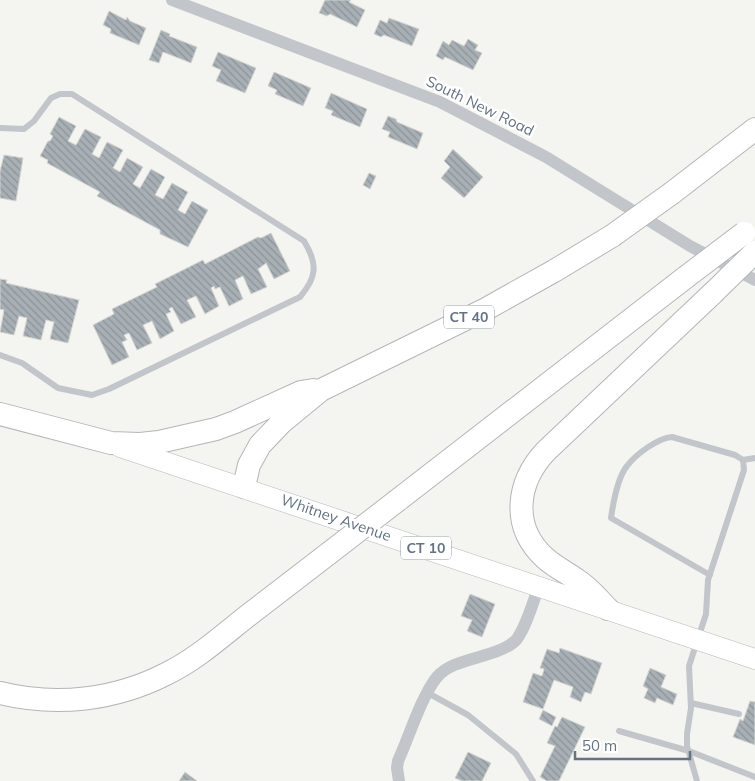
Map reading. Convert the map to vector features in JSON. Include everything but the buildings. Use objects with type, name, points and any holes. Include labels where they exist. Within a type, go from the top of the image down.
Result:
[{"type":"highway","name":"CT 40","points":[[321,390],[494,304],[554,271],[612,236],[672,193],[755,129]]},
{"type":"highway","points":[[0,693],[42,700],[75,700],[117,693],[153,680],[173,670],[197,655],[749,228]]},
{"type":"highway","points":[[608,609],[584,585],[553,565],[533,544],[526,530],[522,513],[524,486],[531,469],[546,451],[755,252]]},
{"type":"highway","points":[[102,441],[120,444],[140,444],[194,434],[235,422],[301,392],[321,390]]},
{"type":"highway","points":[[244,487],[249,465],[260,445],[282,422],[321,390]]},
{"type":"highway","name":"Whitney Avenue","points":[[0,414],[102,441]]},
{"type":"main road","name":"Whitney Avenue","points":[[102,441],[755,659]]},
{"type":"street","name":"South New Road","points":[[172,0],[440,102],[546,158],[690,246],[755,280]]},
{"type":"street","points":[[399,781],[398,761],[428,693],[438,676],[454,666],[494,653],[515,642],[523,628],[539,586]]},
{"type":"lane","points":[[0,128],[24,129],[34,121],[51,98],[60,94],[72,94],[304,241],[312,254],[315,269],[309,286],[300,297],[92,395],[58,388],[22,363],[0,355]]},
{"type":"lane","points":[[710,575],[611,518],[614,499],[626,466],[652,443],[666,437],[672,437],[735,455],[744,460],[755,458]]},
{"type":"lane","points":[[697,781],[688,751],[687,734],[691,703],[689,666],[706,614],[710,575],[744,470],[744,460]]},
{"type":"lane","points":[[428,693],[468,715],[516,754],[534,781]]},
{"type":"lane","points":[[691,703],[739,714]]},
{"type":"lane","points":[[619,732],[688,751],[755,777]]}]
